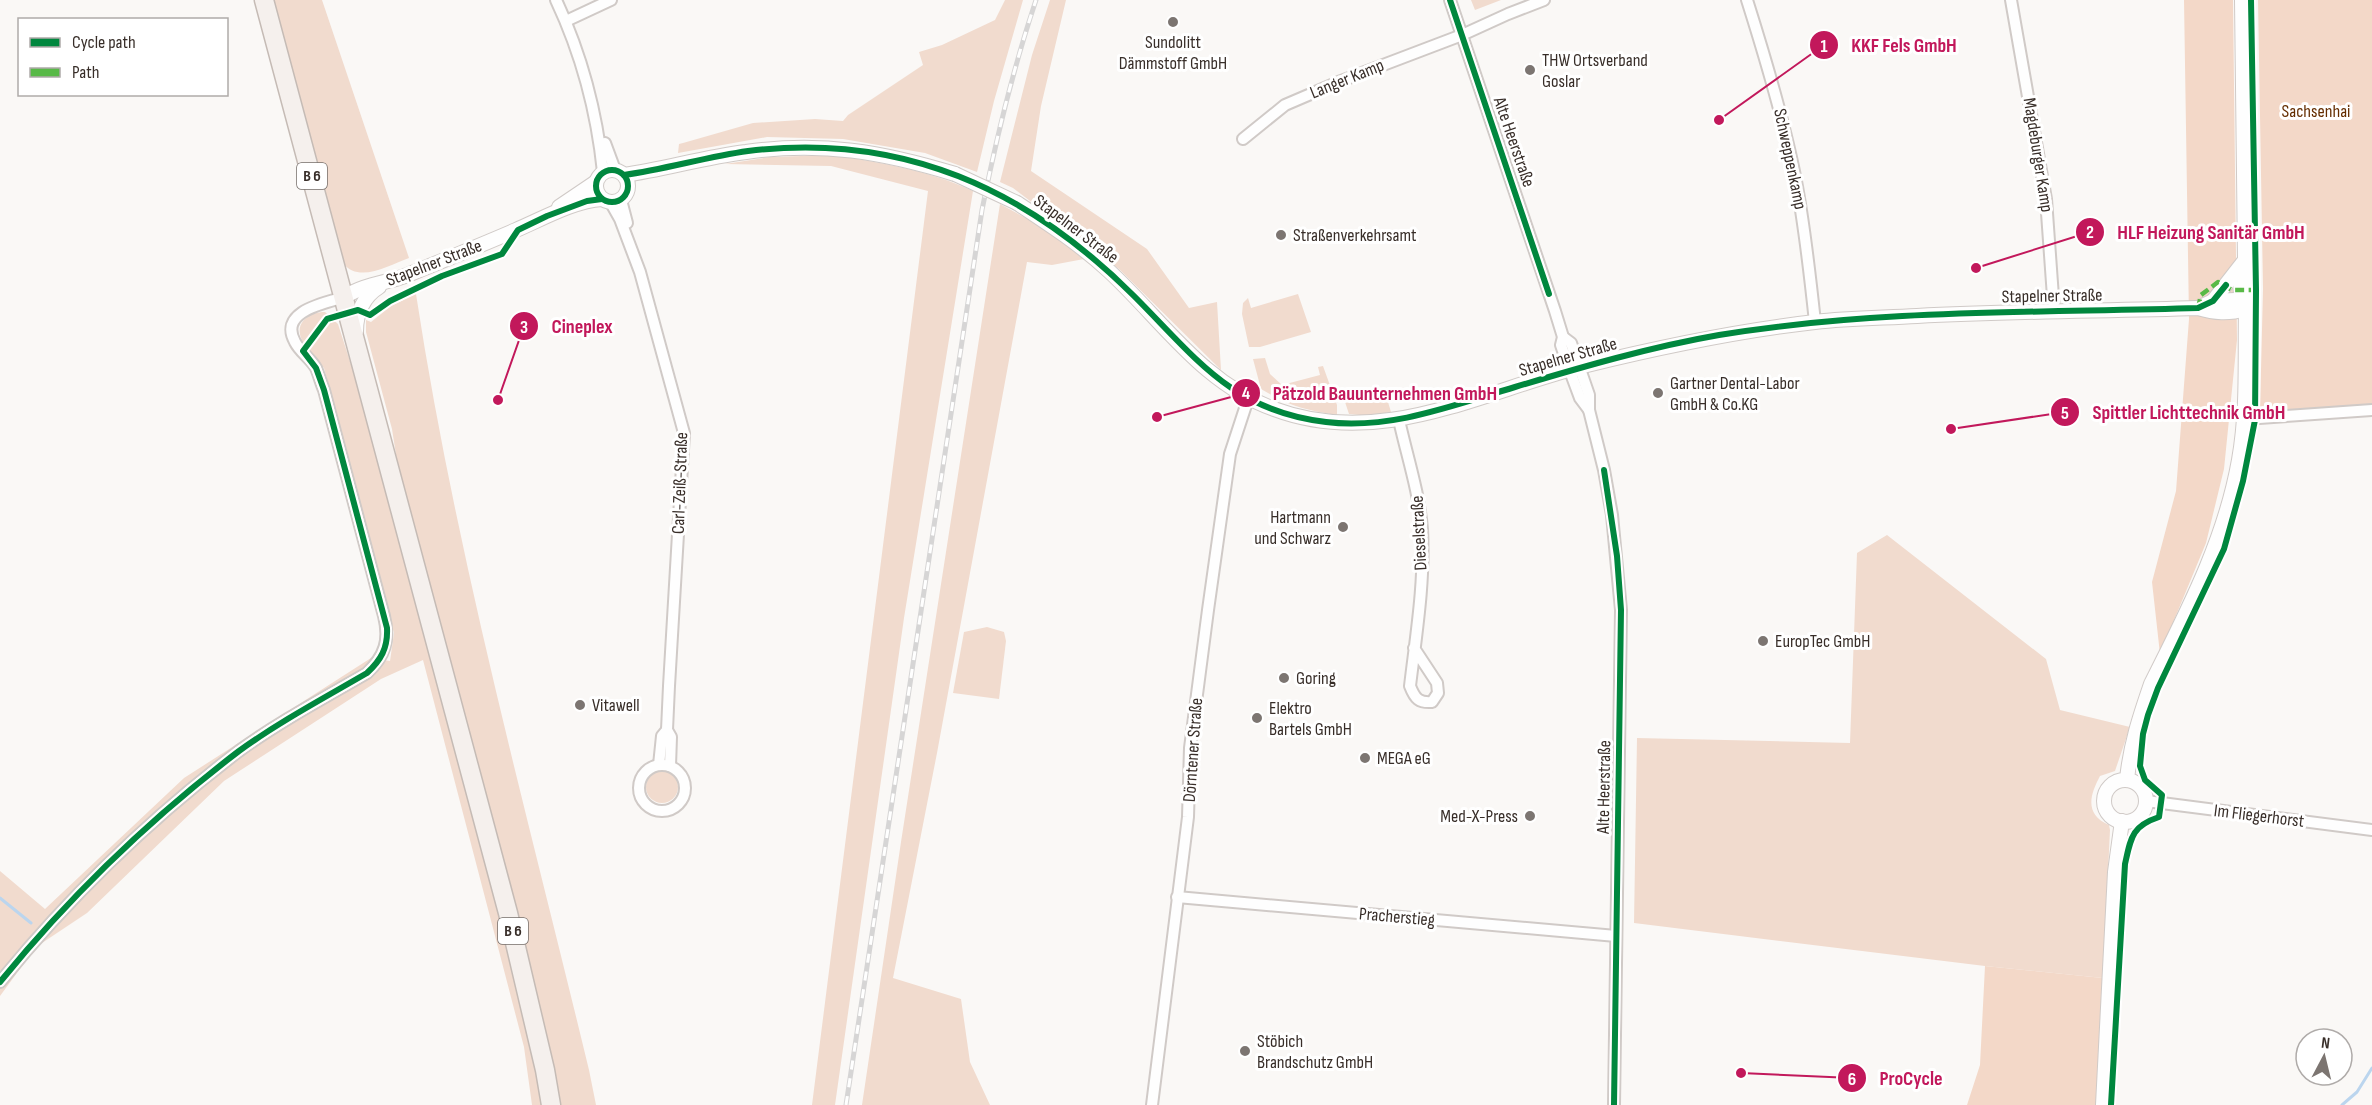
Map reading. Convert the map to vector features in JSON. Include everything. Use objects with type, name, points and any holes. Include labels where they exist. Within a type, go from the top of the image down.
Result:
[{"type":"main road","name":"B 6","points":[[264,0],[508,913],[551,1105]]},
{"type":"street","points":[[556,0],[566,21],[613,177],[596,191],[611,201]]},
{"type":"street","points":[[566,21],[611,0]]},
{"type":"street","name":"Alte Heerstraße","points":[[1450,0],[1563,337],[1561,345],[1575,369],[1580,398],[1589,410],[1604,470],[1612,515],[1621,610],[1614,1105]]},
{"type":"street","name":"Langer Kamp","points":[[1243,139],[1285,105],[1544,0]]},
{"type":"street","name":"Schweppenkamp","points":[[1747,0],[1773,83],[1796,180],[1806,238],[1815,322]]},
{"type":"street","name":"Magdeburger Kamp","points":[[2011,0],[2046,199],[2054,311]]},
{"type":"street","points":[[2127,780],[2133,742],[2151,684],[2214,552],[2240,459],[2245,419],[2246,309],[2250,298],[2250,280],[2245,260],[2242,0]]},
{"type":"street","name":"Stapelner Straße","points":[[547,216],[613,177],[667,169],[711,157],[747,151],[831,148],[873,152],[955,174],[1017,203],[1073,241],[1108,270],[1210,374],[1248,399],[1298,418],[1353,424],[1399,420],[1575,369],[1718,335],[1815,322],[1968,313],[2198,308],[2231,313],[2246,309]]},
{"type":"street","name":"Stapelner Straße","points":[[345,297],[352,292],[386,283],[587,201],[611,201],[613,177]]},
{"type":"street","name":"Carl-Zeiß-Straße","points":[[611,201],[640,272],[684,433],[667,730],[662,736],[664,766]]},
{"type":"street","points":[[2213,301],[2245,260]]},
{"type":"street","points":[[356,338],[357,316],[371,292],[386,283]]},
{"type":"street","name":"Stapelner Straße","points":[[345,297],[358,297],[371,292]]},
{"type":"street","points":[[0,981],[34,939],[67,905],[106,866],[186,794],[241,750],[367,673],[380,662],[388,639],[387,628],[351,491],[316,368],[294,341],[292,335],[294,322],[302,311],[345,297]]},
{"type":"street","points":[[2213,301],[2235,300],[2246,309]]},
{"type":"street","name":"Stapelner Straße","points":[[2198,308],[2213,301]]},
{"type":"street","name":"Dörntener Straße","points":[[1152,1105],[1189,806],[1190,748],[1222,506],[1230,454],[1248,399]]},
{"type":"street","points":[[2245,419],[2372,410]]},
{"type":"street","name":"Dieselstraße","points":[[1399,420],[1416,487],[1422,529],[1422,580],[1414,648],[1410,687],[1414,698],[1423,703],[1432,702],[1438,693],[1437,683],[1414,648]]},
{"type":"street","points":[[2127,780],[2139,784],[2146,801],[2144,811],[2139,816],[2122,822],[2109,814],[2105,808],[2104,795],[2112,784],[2127,780]]},
{"type":"street","name":"Im Fliegerhorst","points":[[2146,801],[2372,830]]},
{"type":"street","points":[[2103,1105],[2115,872],[2122,822]]},
{"type":"street","name":"Pracherstieg","points":[[1177,897],[1616,936]]},
{"type":"shaded area","points":[[271,0],[322,0],[409,258],[366,272],[357,272],[343,263]]},
{"type":"shaded area","points":[[1005,0],[1023,0],[994,101],[977,172],[925,153],[843,139],[767,137],[678,153],[679,144],[753,123],[815,119],[843,121],[848,115],[923,65],[919,52],[942,45],[995,20]]},
{"type":"shaded area","points":[[1050,0],[1066,0],[1041,106],[1031,171],[1147,249],[1189,308],[1217,302],[1221,370],[1119,269],[1013,188],[1000,182],[1032,55]]},
{"type":"shaded area","points":[[1471,0],[1501,0],[1475,10]]},
{"type":"shaded area","points":[[833,155],[922,172],[973,191],[904,618],[835,1105],[812,1105],[928,191],[831,166],[725,164],[770,157]]},
{"type":"shaded area","points":[[1000,204],[1053,233],[1084,259],[1052,265],[1027,262],[937,753],[893,978],[961,999],[970,1062],[990,1105],[862,1105],[901,842]]},
{"type":"shaded area","points":[[416,294],[432,392],[472,587],[596,1105],[558,1105],[397,461],[392,429],[366,332],[366,320],[371,322],[391,306]]},
{"type":"shaded area","points":[[1298,294],[1311,332],[1260,347],[1249,347],[1242,314],[1243,303],[1248,298],[1251,308]]},
{"type":"shaded area","points":[[325,312],[338,324],[364,405],[469,788],[545,1105],[532,1105],[524,1047],[423,660],[381,679],[224,781],[87,913],[36,947],[0,996],[0,871],[45,909],[184,778],[371,658],[390,661],[394,633],[324,368],[305,346],[300,333],[300,327],[305,319],[313,314]]},
{"type":"shaded area","points":[[1265,358],[1270,374],[1282,385],[1320,375],[1318,367],[1323,366],[1337,405],[1337,415],[1280,400],[1261,389],[1253,359]]},
{"type":"shaded area","points":[[1345,402],[1388,402],[1391,412],[1369,416],[1349,414]]},
{"type":"shaded area","points":[[1887,535],[2046,659],[2060,710],[2130,727],[2115,771],[2100,776],[2091,804],[2096,815],[2109,825],[2110,830],[2103,978],[1985,966],[1634,923],[1637,738],[1850,743],[1857,553]]},
{"type":"shaded area","points":[[987,627],[1004,632],[1006,641],[999,699],[953,693],[964,632]]},
{"type":"shaded area","points":[[662,771],[674,775],[678,787],[674,799],[662,803],[650,799],[646,787],[650,775]]},
{"type":"green space","points":[[2184,0],[2233,0],[2237,340],[2224,469],[2206,543],[2160,654],[2152,582],[2176,491],[2189,319]]},
{"type":"green space","name":"Sachsenhai","points":[[2258,0],[2372,0],[2372,408],[2304,409],[2278,414],[2265,413],[2260,410],[2263,289]]},
{"type":"green space","points":[[1985,966],[2103,978],[2096,1105],[1967,1105],[1980,1065]]},
{"type":"waterway","points":[[0,898],[31,923]]},
{"type":"waterway","points":[[2342,1105],[2357,1092],[2372,1068]]},
{"type":"railway","points":[[846,1105],[982,210],[1006,104],[1036,0]]},
{"type":"marked path","points":[[2198,308],[2201,295],[2218,282],[2232,290],[2256,290]]},
{"type":"cycle path","points":[[1450,0],[1549,294]]},
{"type":"cycle path","points":[[2111,1105],[2125,864],[2134,834],[2143,824],[2159,817],[2162,795],[2145,780],[2140,766],[2143,734],[2158,688],[2224,549],[2243,481],[2255,420],[2256,290],[2251,0]]},
{"type":"cycle path","points":[[624,175],[748,151],[804,147],[858,151],[910,160],[959,176],[1005,198],[1050,226],[1093,258],[1197,360],[1240,394],[1293,416],[1350,424],[1422,414],[1616,358],[1719,335],[1898,316],[2198,308],[2213,301],[2226,285]]},
{"type":"cycle path","points":[[612,170],[624,174],[628,186],[624,198],[612,202],[600,198],[596,186],[600,174],[612,170]]},
{"type":"cycle path","points":[[0,982],[83,889],[174,803],[254,740],[367,673],[383,653],[387,628],[324,390],[316,368],[303,351],[327,319],[358,310],[370,315],[390,301],[442,276],[502,254],[518,230],[587,201],[602,199]]},
{"type":"cycle path","points":[[1604,470],[1617,556],[1621,610],[1614,1105]]},
{"type":"place","name":"Sundolitt Dämmstoff GmbH","points":[[1173,22]]},
{"type":"place","name":"THW Ortsverband Goslar","points":[[1530,70]]},
{"type":"place","name":"KKF Fels GmbH","points":[[1719,120]]},
{"type":"place","name":"Straßenverkehrsamt","points":[[1281,235]]},
{"type":"place","name":"HLF Heizung Sanitär GmbH","points":[[1976,268]]},
{"type":"place","name":"Gartner Dental-Labor GmbH & Co.KG","points":[[1658,393]]},
{"type":"place","name":"Cineplex","points":[[498,400]]},
{"type":"place","name":"Pätzold Bauunternehmen GmbH","points":[[1157,417]]},
{"type":"place","name":"Spittler Lichttechnik GmbH","points":[[1951,429]]},
{"type":"place","name":"Hartmann und Schwarz","points":[[1343,527]]},
{"type":"place","name":"EuropTec GmbH","points":[[1763,641]]},
{"type":"place","name":"Goring","points":[[1284,678]]},
{"type":"place","name":"Vitawell","points":[[580,705]]},
{"type":"place","name":"Elektro Bartels GmbH","points":[[1257,718]]},
{"type":"place","name":"MEGA eG","points":[[1365,758]]},
{"type":"place","name":"Med-X-Press","points":[[1530,816]]},
{"type":"place","name":"Stöbich Brandschutz GmbH","points":[[1245,1051]]},
{"type":"place","name":"ProCycle","points":[[1741,1073]]}]
